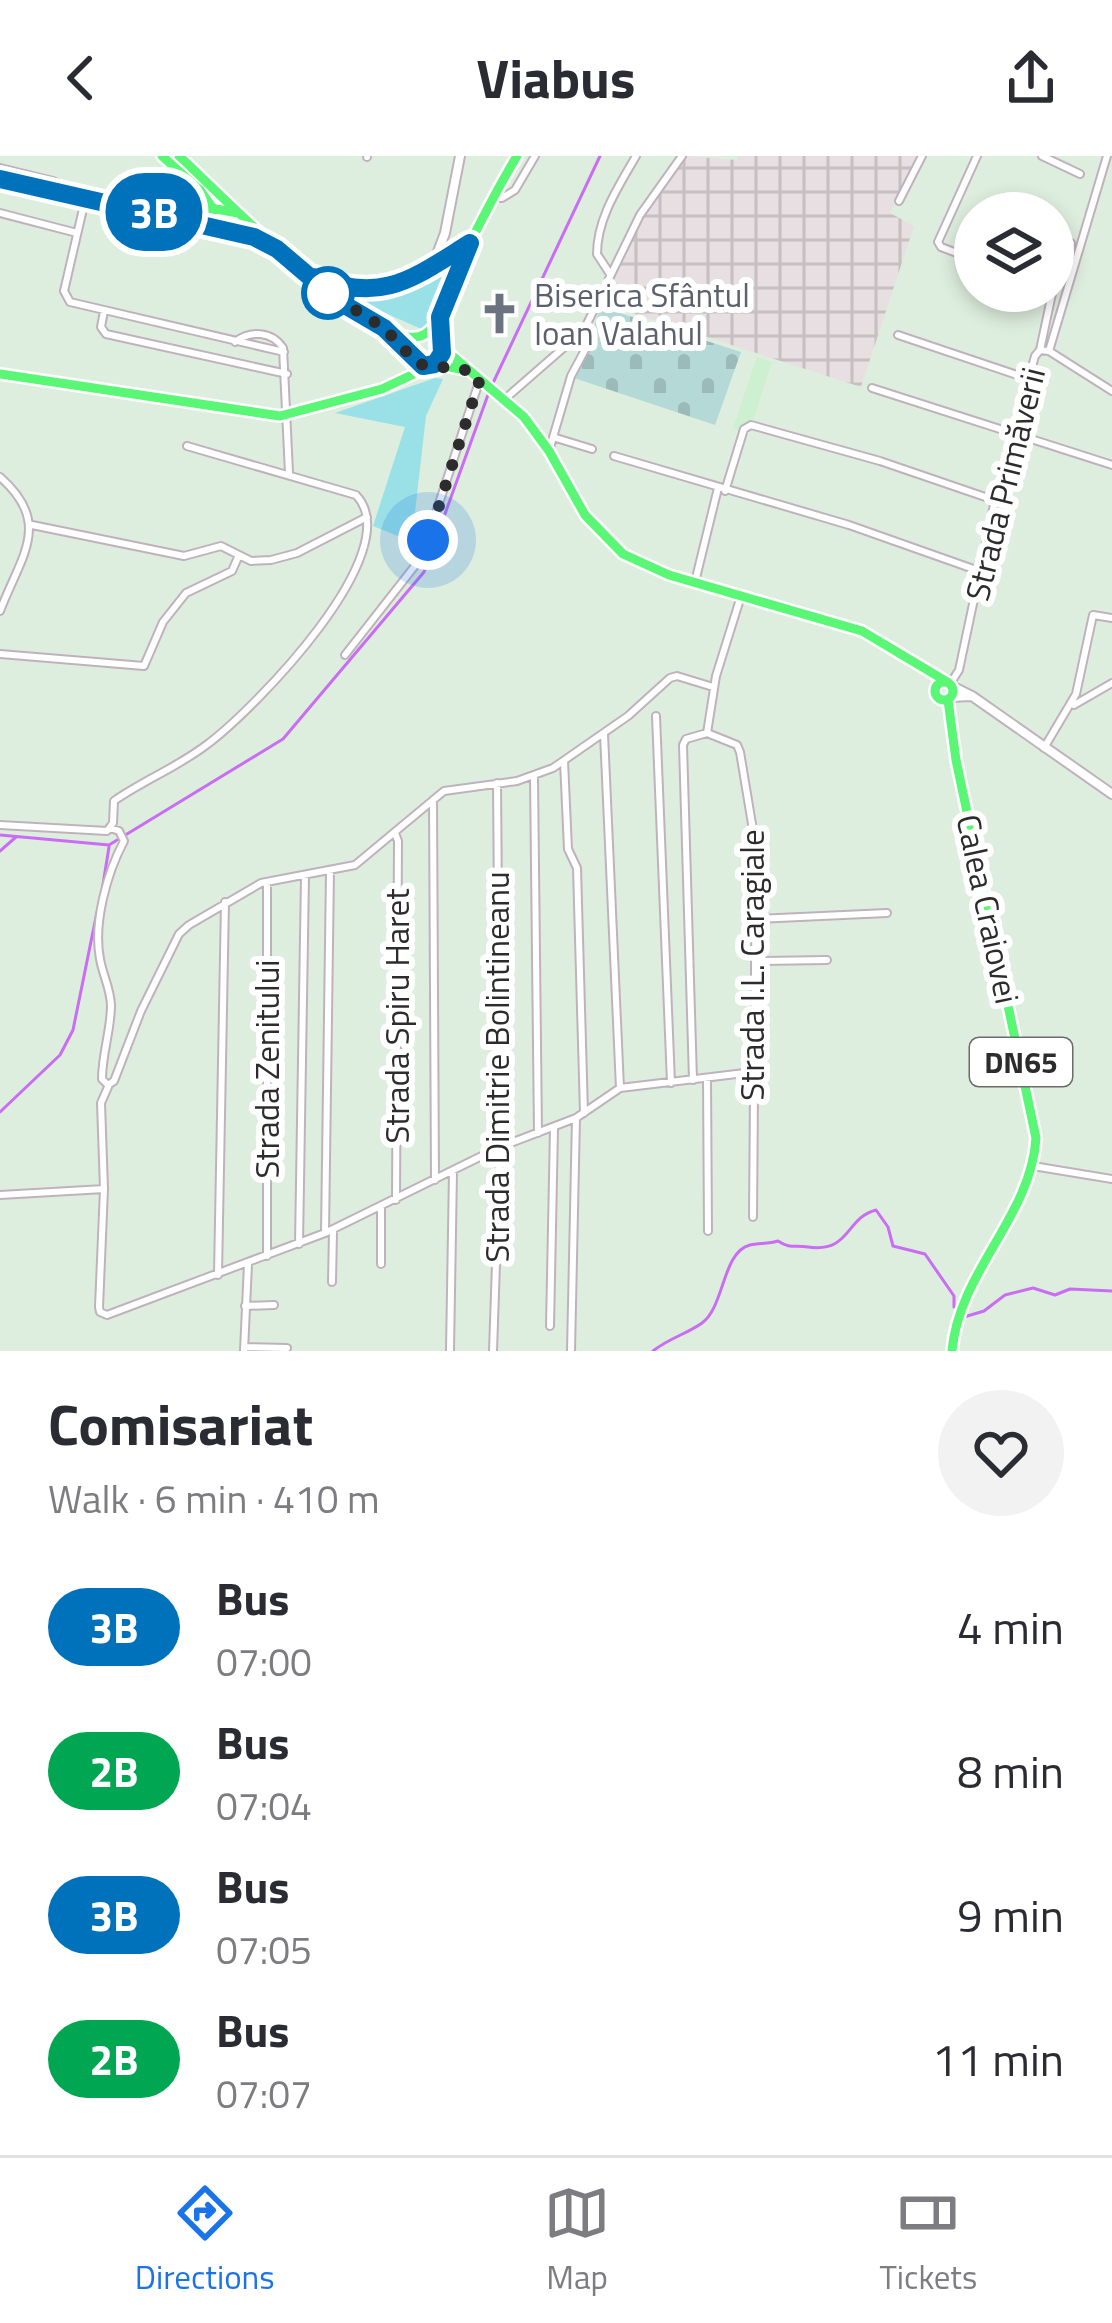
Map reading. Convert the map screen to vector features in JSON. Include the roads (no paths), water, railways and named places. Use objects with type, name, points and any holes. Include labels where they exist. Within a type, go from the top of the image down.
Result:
[{"type":"main road","points":[[162,156],[200,190],[212,212],[213,226]]},
{"type":"main road","points":[[179,156],[338,301],[384,328],[411,355],[431,365],[465,370]]},
{"type":"main road","points":[[443,253],[460,156]]},
{"type":"main road","points":[[0,374],[289,416],[400,381],[431,365],[441,344],[440,317],[460,265],[518,156]]},
{"type":"main road","points":[[0,169],[53,182],[74,193]]},
{"type":"main road","points":[[0,179],[189,218],[242,232],[277,249]]},
{"type":"main road","points":[[189,218],[201,205],[200,190]]},
{"type":"main road","points":[[189,218],[212,212],[246,216]]},
{"type":"main road","points":[[242,232],[248,227],[246,216]]},
{"type":"main road","points":[[445,233],[453,244],[470,243]]},
{"type":"main road","points":[[303,272],[340,287],[374,289],[406,283],[430,269],[443,253],[470,243]]},
{"type":"main road","points":[[443,253],[460,265]]},
{"type":"main road","points":[[400,381],[421,335],[440,317]]},
{"type":"main road","points":[[384,328],[441,344],[465,370],[506,398],[549,451],[583,512],[611,545],[649,568],[862,631],[922,666],[946,691],[973,696],[1112,794]]},
{"type":"main road","name":"Calea Craiovei","points":[[946,691],[951,735],[1033,1113],[1033,1166],[970,1285],[952,1351]]},
{"type":"street","points":[[494,197],[515,190],[535,156]]},
{"type":"street","points":[[610,274],[597,254],[599,232],[636,156]]},
{"type":"street","points":[[506,398],[577,339],[640,214],[682,156]]},
{"type":"street","points":[[899,201],[922,156]]},
{"type":"street","points":[[960,192],[976,156]]},
{"type":"street","points":[[1042,156],[1080,174]]},
{"type":"street","name":"Strada Primăverii","points":[[946,691],[959,670],[995,500],[1029,379],[1078,263],[1107,156]]},
{"type":"street","points":[[86,196],[65,297],[104,311],[284,352],[289,473]]},
{"type":"street","points":[[954,206],[938,242],[954,252]]},
{"type":"street","points":[[0,213],[77,232]]},
{"type":"street","points":[[104,311],[101,327],[106,334],[286,374]]},
{"type":"street","points":[[1050,312],[1044,350],[1112,391]]},
{"type":"street","points":[[898,335],[1029,379]]},
{"type":"street","points":[[549,451],[571,376],[586,348],[577,339]]},
{"type":"street","points":[[345,655],[421,558],[482,381]]},
{"type":"street","points":[[872,388],[1112,465]]},
{"type":"street","points":[[694,582],[722,489],[744,429],[751,425],[995,500]]},
{"type":"street","points":[[556,437],[592,449]]},
{"type":"street","points":[[108,1085],[102,1079],[110,987],[100,958],[99,936],[118,832],[113,806],[119,797],[211,742],[255,703],[332,609],[364,548],[367,517],[356,496],[188,446]]},
{"type":"street","points":[[614,456],[904,543],[982,572]]},
{"type":"street","points":[[0,477],[24,500],[32,525],[0,611]]},
{"type":"street","points":[[32,525],[184,556],[221,546],[257,562],[289,556],[367,517]]},
{"type":"street","points":[[0,654],[144,666],[164,622],[186,593],[232,572],[239,555]]},
{"type":"street","points":[[693,1080],[682,745],[686,739],[707,733],[713,687],[742,596]]},
{"type":"street","points":[[1045,748],[1071,706],[1093,615],[1112,618]]},
{"type":"street","points":[[713,687],[670,678],[604,734],[534,777],[459,787],[433,798],[355,865],[268,882],[225,902],[179,934],[101,1103],[100,1312],[113,1313],[299,1244],[500,1147],[554,1128],[620,1088],[753,1072]]},
{"type":"street","points":[[1071,706],[1112,683]]},
{"type":"street","points":[[656,716],[671,1083]]},
{"type":"street","name":"Strada I.L. Caragiale","points":[[707,733],[737,746],[740,752],[756,848],[752,1217]]},
{"type":"street","points":[[604,734],[620,1088]]},
{"type":"street","points":[[564,761],[568,849],[577,868],[580,1115],[571,1351]]},
{"type":"street","points":[[534,777],[538,1134]]},
{"type":"street","name":"Strada Dimitrie Bolintineanu","points":[[493,1351],[500,1147],[497,783]]},
{"type":"street","points":[[433,798],[435,1180]]},
{"type":"street","points":[[0,825],[118,832]]},
{"type":"street","name":"Strada Spiru Haret","points":[[395,833],[396,1200]]},
{"type":"street","points":[[330,870],[332,1282]]},
{"type":"street","points":[[299,1244],[305,874]]},
{"type":"street","name":"Strada Zenitului","points":[[267,1257],[268,882]]},
{"type":"street","points":[[218,1275],[225,902]]},
{"type":"street","points":[[756,919],[887,913]]},
{"type":"street","points":[[757,961],[826,960]]},
{"type":"street","points":[[706,1078],[708,1231]]},
{"type":"street","points":[[550,1326],[554,1128]]},
{"type":"street","points":[[1033,1166],[1112,1179]]},
{"type":"street","points":[[449,1351],[453,1171]]},
{"type":"street","points":[[0,1195],[104,1190]]},
{"type":"street","points":[[381,1208],[381,1264]]},
{"type":"street","points":[[248,1264],[244,1349],[287,1348]]},
{"type":"street","points":[[245,1306],[274,1305]]},
{"type":"waterway","points":[[493,383],[600,156]]},
{"type":"waterway","points":[[0,835],[109,845],[283,739],[424,572],[489,392]]},
{"type":"waterway","points":[[0,851],[16,837]]},
{"type":"waterway","points":[[101,897],[109,847]]},
{"type":"waterway","points":[[0,1112],[60,1055],[73,1030],[97,912]]},
{"type":"waterway","points":[[653,1351],[710,1315],[741,1250],[778,1241],[793,1246],[832,1245],[876,1210],[893,1246],[925,1254],[954,1296],[954,1307]]},
{"type":"waterway","points":[[964,1317],[984,1311],[1005,1295],[1033,1288],[1055,1295],[1070,1289],[1112,1291]]},
{"type":"place","name":"Biserica Sfântul Ioan Valahul","points":[[500,314]]}]
